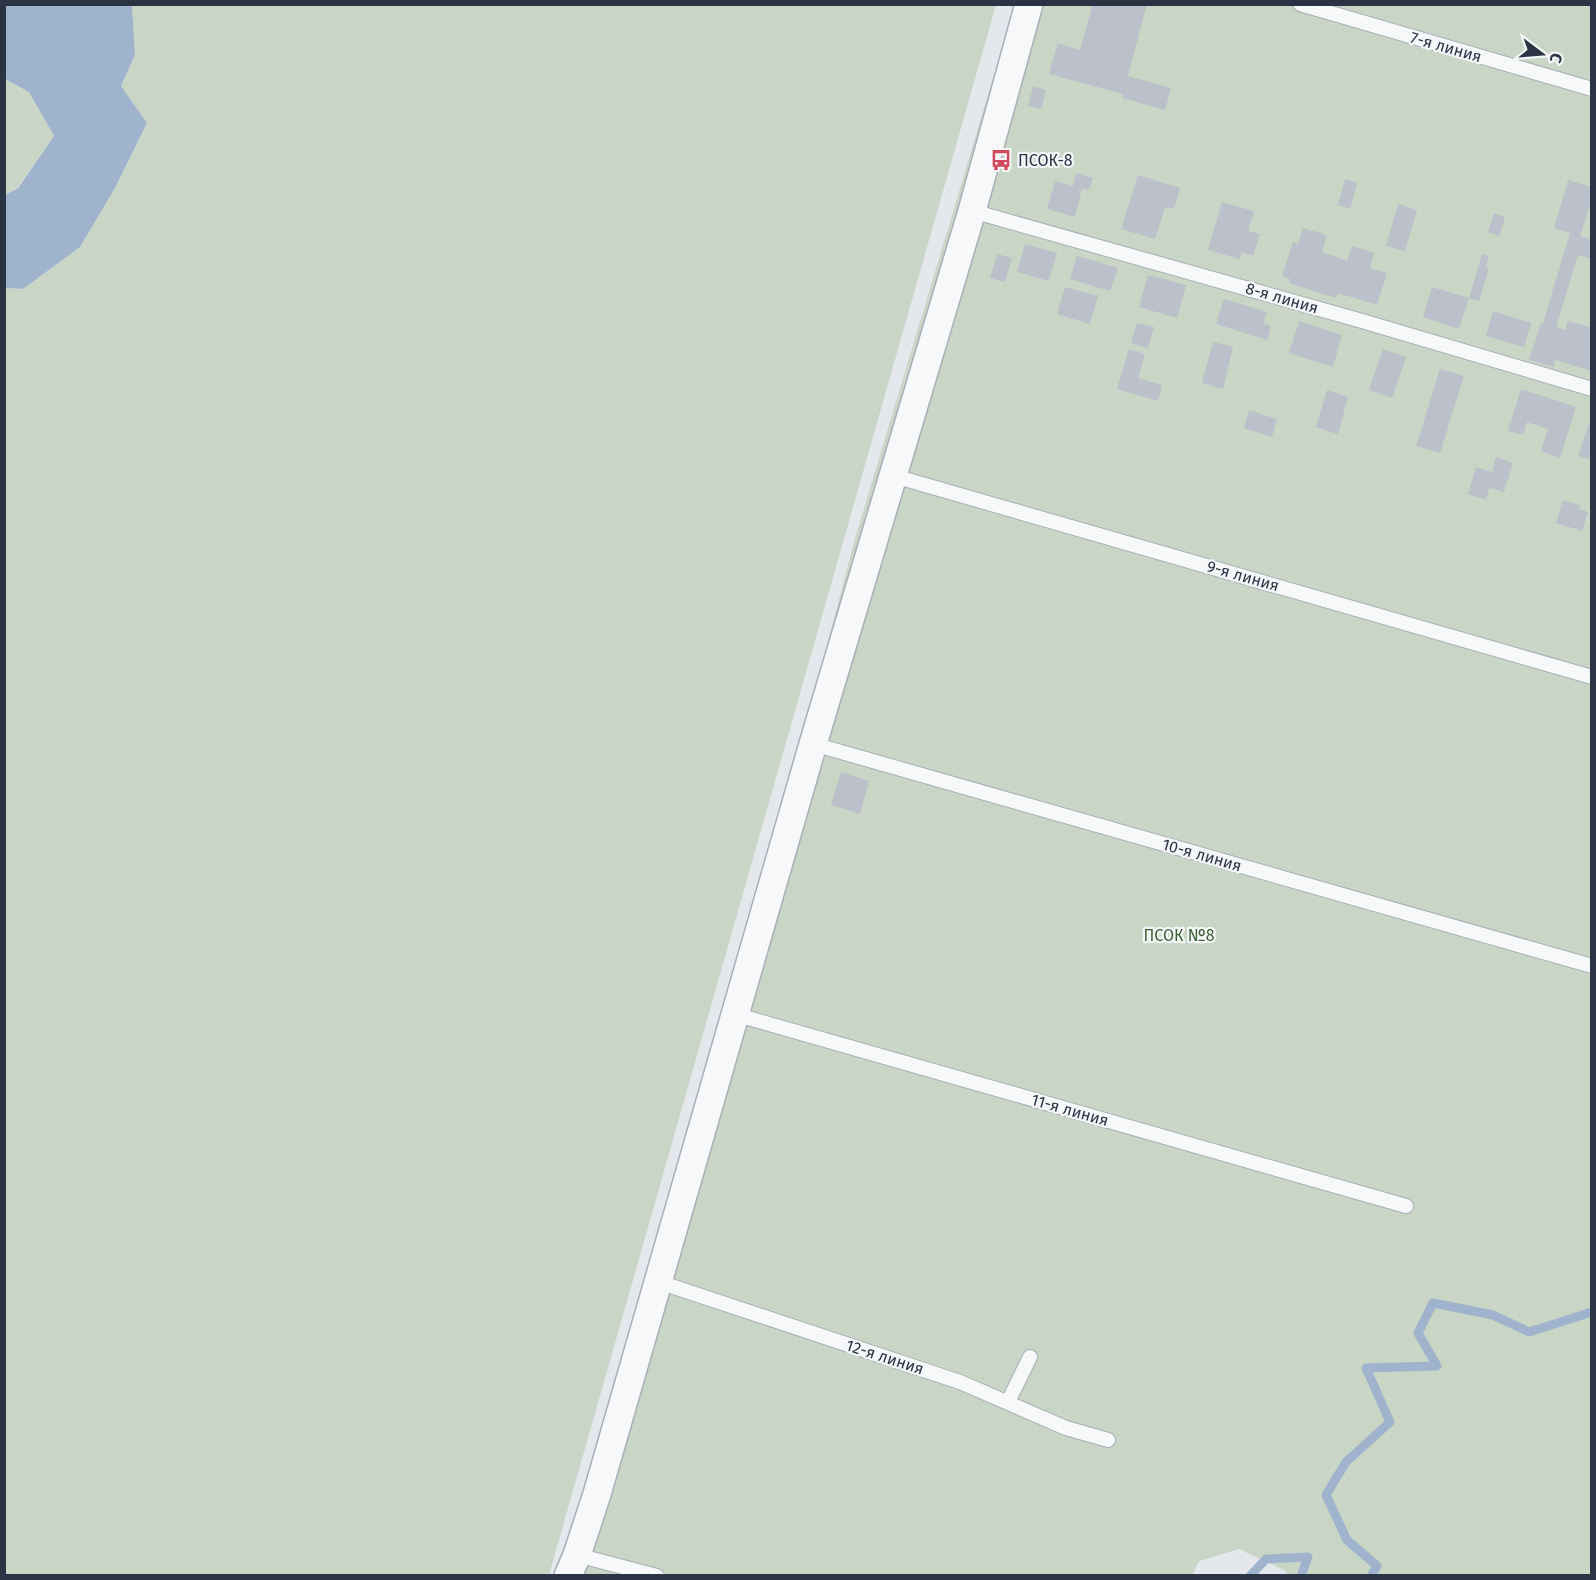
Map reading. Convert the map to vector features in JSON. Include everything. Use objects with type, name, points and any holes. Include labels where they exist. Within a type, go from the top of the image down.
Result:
[{"type":"street","points":[[573,1569],[659,1281],[813,744],[972,211],[1029,4]]},
{"type":"lane","name":"7-я линия","points":[[1300,4],[1592,89]]},
{"type":"lane","name":"8-я линия","points":[[972,211],[1592,389]]},
{"type":"lane","name":"9-я линия","points":[[894,476],[1592,677]]},
{"type":"lane","name":"10-я линия","points":[[813,744],[1592,966]]},
{"type":"lane","name":"11-я линия","points":[[734,1014],[1406,1206]]},
{"type":"lane","name":"12-я линия","points":[[659,1281],[960,1382],[1066,1428],[1108,1440]]},
{"type":"lane","points":[[1008,1402],[1030,1357]]},
{"type":"lane","points":[[573,1569],[657,1575]]},
{"type":"green space","points":[[132,5],[996,5],[549,1575],[5,1575],[4,288],[23,289],[80,247],[115,188],[147,123],[121,86],[135,55]]},
{"type":"green space","name":"ПСОК №8","points":[[1015,5],[1591,5],[1591,1575],[1286,1575],[1286,1571],[1239,1549],[1199,1561],[1192,1576],[572,1576],[687,1182],[854,542]]},
{"type":"green space","points":[[5,79],[29,92],[54,136],[17,188],[5,195]]},
{"type":"water","points":[[4,5],[132,5],[135,55],[121,86],[147,123],[115,188],[80,247],[23,289],[5,288],[5,195],[18,188],[54,136],[29,92],[5,79]]},
{"type":"building","points":[[1093,4],[1147,4],[1128,76],[1171,88],[1165,110],[1122,98],[1123,94],[1049,74],[1058,43],[1080,50]]},
{"type":"building","points":[[1033,86],[1046,90],[1041,109],[1028,106]]},
{"type":"building","points":[[1076,173],[1093,178],[1089,190],[1082,188],[1075,217],[1047,209],[1055,181],[1073,186]]},
{"type":"building","points":[[1138,175],[1180,188],[1174,209],[1165,207],[1155,239],[1121,229]]},
{"type":"building","points":[[1345,179],[1357,183],[1350,209],[1338,205]]},
{"type":"building","points":[[1568,180],[1592,187],[1592,199],[1580,236],[1592,240],[1592,259],[1578,255],[1556,327],[1565,330],[1568,321],[1592,328],[1592,371],[1555,360],[1554,367],[1529,360],[1541,323],[1543,323],[1570,233],[1554,228]]},
{"type":"building","points":[[1222,202],[1254,211],[1248,231],[1260,234],[1253,256],[1242,252],[1240,259],[1208,250]]},
{"type":"building","points":[[1398,204],[1417,210],[1405,251],[1386,246]]},
{"type":"building","points":[[1494,213],[1505,217],[1499,236],[1488,232]]},
{"type":"building","points":[[1303,228],[1327,235],[1322,252],[1347,261],[1352,246],[1374,253],[1370,268],[1387,273],[1377,305],[1338,293],[1336,298],[1289,283],[1290,279],[1282,276],[1293,242],[1298,244]]},
{"type":"building","points":[[1025,244],[1057,253],[1049,281],[1017,272]]},
{"type":"building","points":[[997,254],[1012,258],[1005,282],[990,278]]},
{"type":"building","points":[[1482,254],[1489,256],[1486,267],[1489,268],[1479,301],[1469,298]]},
{"type":"building","points":[[1077,256],[1118,268],[1110,291],[1070,279]]},
{"type":"building","points":[[1148,275],[1186,285],[1177,318],[1139,307]]},
{"type":"building","points":[[1065,287],[1098,296],[1090,324],[1057,314]]},
{"type":"building","points":[[1432,287],[1469,298],[1459,329],[1423,317]]},
{"type":"building","points":[[1224,299],[1267,312],[1263,323],[1271,326],[1267,340],[1216,324]]},
{"type":"building","points":[[1493,311],[1531,323],[1524,347],[1486,336]]},
{"type":"building","points":[[1299,321],[1342,335],[1333,367],[1289,353]]},
{"type":"building","points":[[1137,323],[1154,327],[1148,348],[1131,343]]},
{"type":"building","points":[[1213,342],[1233,347],[1223,389],[1202,383]]},
{"type":"building","points":[[1129,349],[1145,354],[1138,378],[1162,385],[1158,401],[1117,389]]},
{"type":"building","points":[[1383,349],[1406,357],[1392,398],[1369,390]]},
{"type":"building","points":[[1440,369],[1464,376],[1440,453],[1416,446]]},
{"type":"building","points":[[1521,389],[1576,407],[1560,458],[1541,451],[1548,429],[1527,422],[1523,435],[1508,431]]},
{"type":"building","points":[[1327,390],[1348,397],[1338,434],[1316,427]]},
{"type":"building","points":[[1249,410],[1277,419],[1272,437],[1244,428]]},
{"type":"building","points":[[1592,415],[1592,460],[1578,456]]},
{"type":"building","points":[[1496,457],[1513,463],[1504,492],[1489,488],[1486,500],[1468,494],[1476,467],[1492,472]]},
{"type":"building","points":[[1563,500],[1580,505],[1579,509],[1588,512],[1582,531],[1556,523]]},
{"type":"building","points":[[841,772],[869,781],[860,814],[831,805]]},
{"type":"waterway","points":[[1371,1576],[1377,1566],[1347,1540],[1326,1495],[1346,1462],[1390,1422],[1366,1368],[1437,1366],[1418,1333],[1433,1303],[1493,1315],[1529,1332],[1592,1312]]},
{"type":"waterway","points":[[1250,1576],[1266,1559],[1308,1557],[1301,1576]]},
{"type":"place","name":"ПСОК-8","points":[[1001,160]]}]
